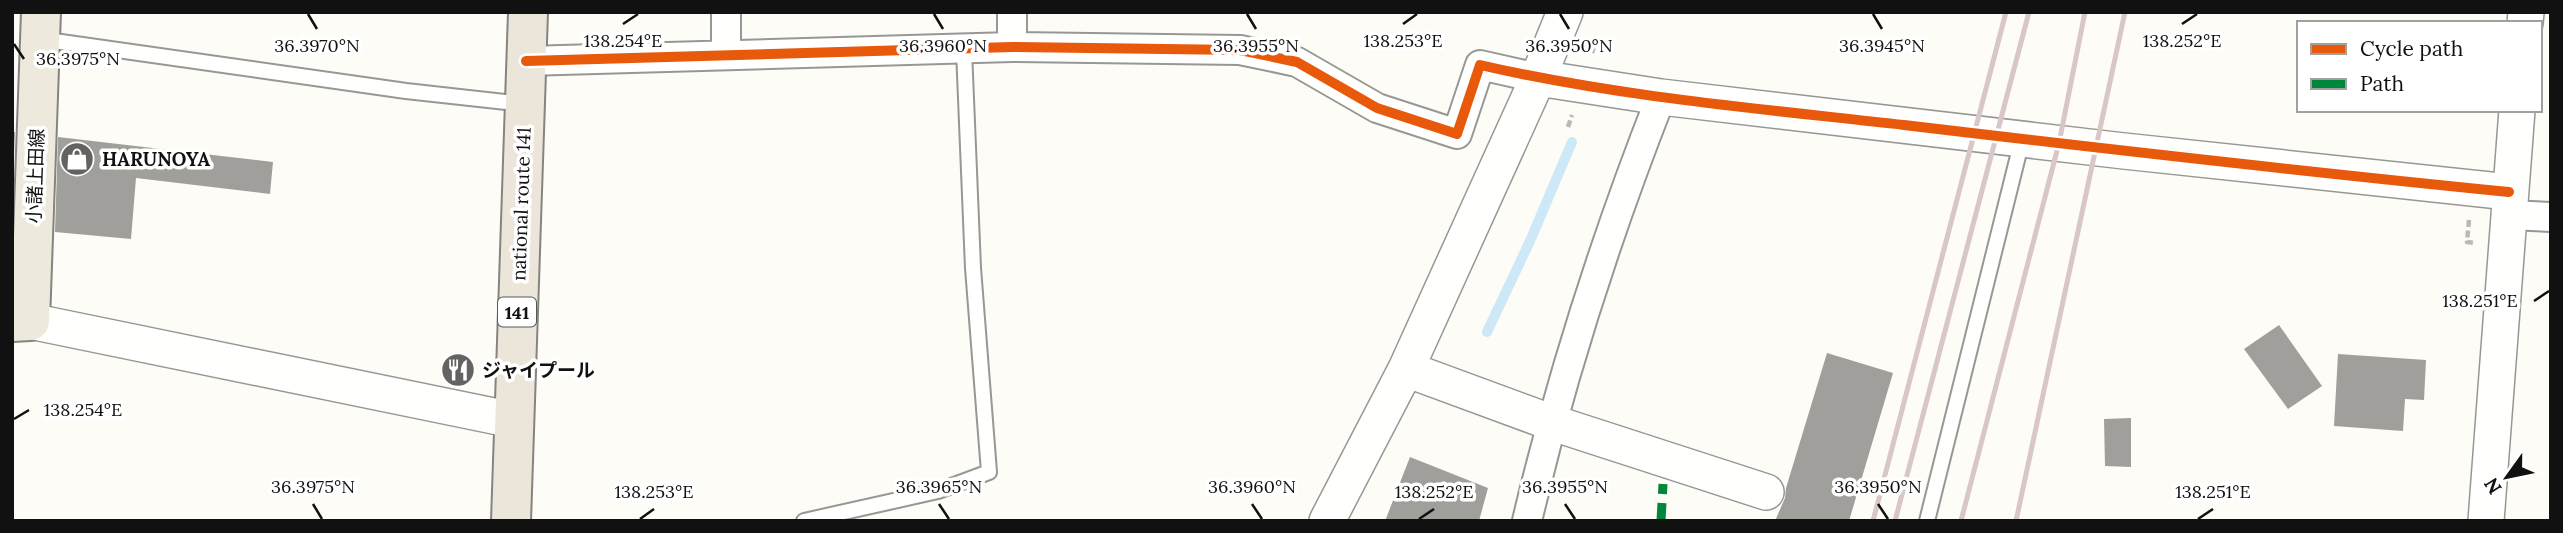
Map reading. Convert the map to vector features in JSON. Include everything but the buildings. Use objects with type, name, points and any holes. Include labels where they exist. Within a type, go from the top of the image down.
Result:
[{"type":"highway","name":"national route 141","points":[[511,521],[527,12]]},
{"type":"main road","name":"小諸上田線","points":[[21,321],[40,25]]},
{"type":"street","points":[[726,12],[726,55]]},
{"type":"street","points":[[1012,12],[1012,47]]},
{"type":"street","points":[[1328,521],[1406,369],[1538,78],[1564,12]]},
{"type":"street","points":[[526,61],[1012,47],[1240,50],[1297,62],[1377,108],[1457,134],[1480,65],[1538,78],[1661,97],[2022,139],[2508,203],[2551,217]]},
{"type":"street","points":[[1527,521],[1550,422],[1661,97]]},
{"type":"street","points":[[2486,521],[2517,112]]},
{"type":"street","points":[[21,321],[513,420]]},
{"type":"street","points":[[1406,369],[1550,422],[1774,495]]},
{"type":"lane","points":[[40,25],[406,91],[525,104]]},
{"type":"lane","points":[[804,521],[938,491],[989,472],[973,268],[964,50]]},
{"type":"lane","points":[[1927,521],[2022,139]]},
{"type":"waterway","points":[[1487,332],[1572,142]]},
{"type":"railway","points":[[1873,521],[2006,12]]},
{"type":"railway","points":[[1895,521],[2029,12]]},
{"type":"railway","points":[[1961,521],[2059,143],[2085,12]]},
{"type":"railway","points":[[2016,521],[2125,12]]},
{"type":"marked path","points":[[1661,521],[1663,484]]},
{"type":"cycle path","points":[[526,61],[1012,47],[1240,50],[1297,62],[1377,108],[1457,134],[1480,65],[1585,86],[1691,101],[2509,192]]},
{"type":"place","name":"HARUNOYA","points":[[77,159]]},
{"type":"place","name":"ジャイプール","points":[[458,370]]}]
